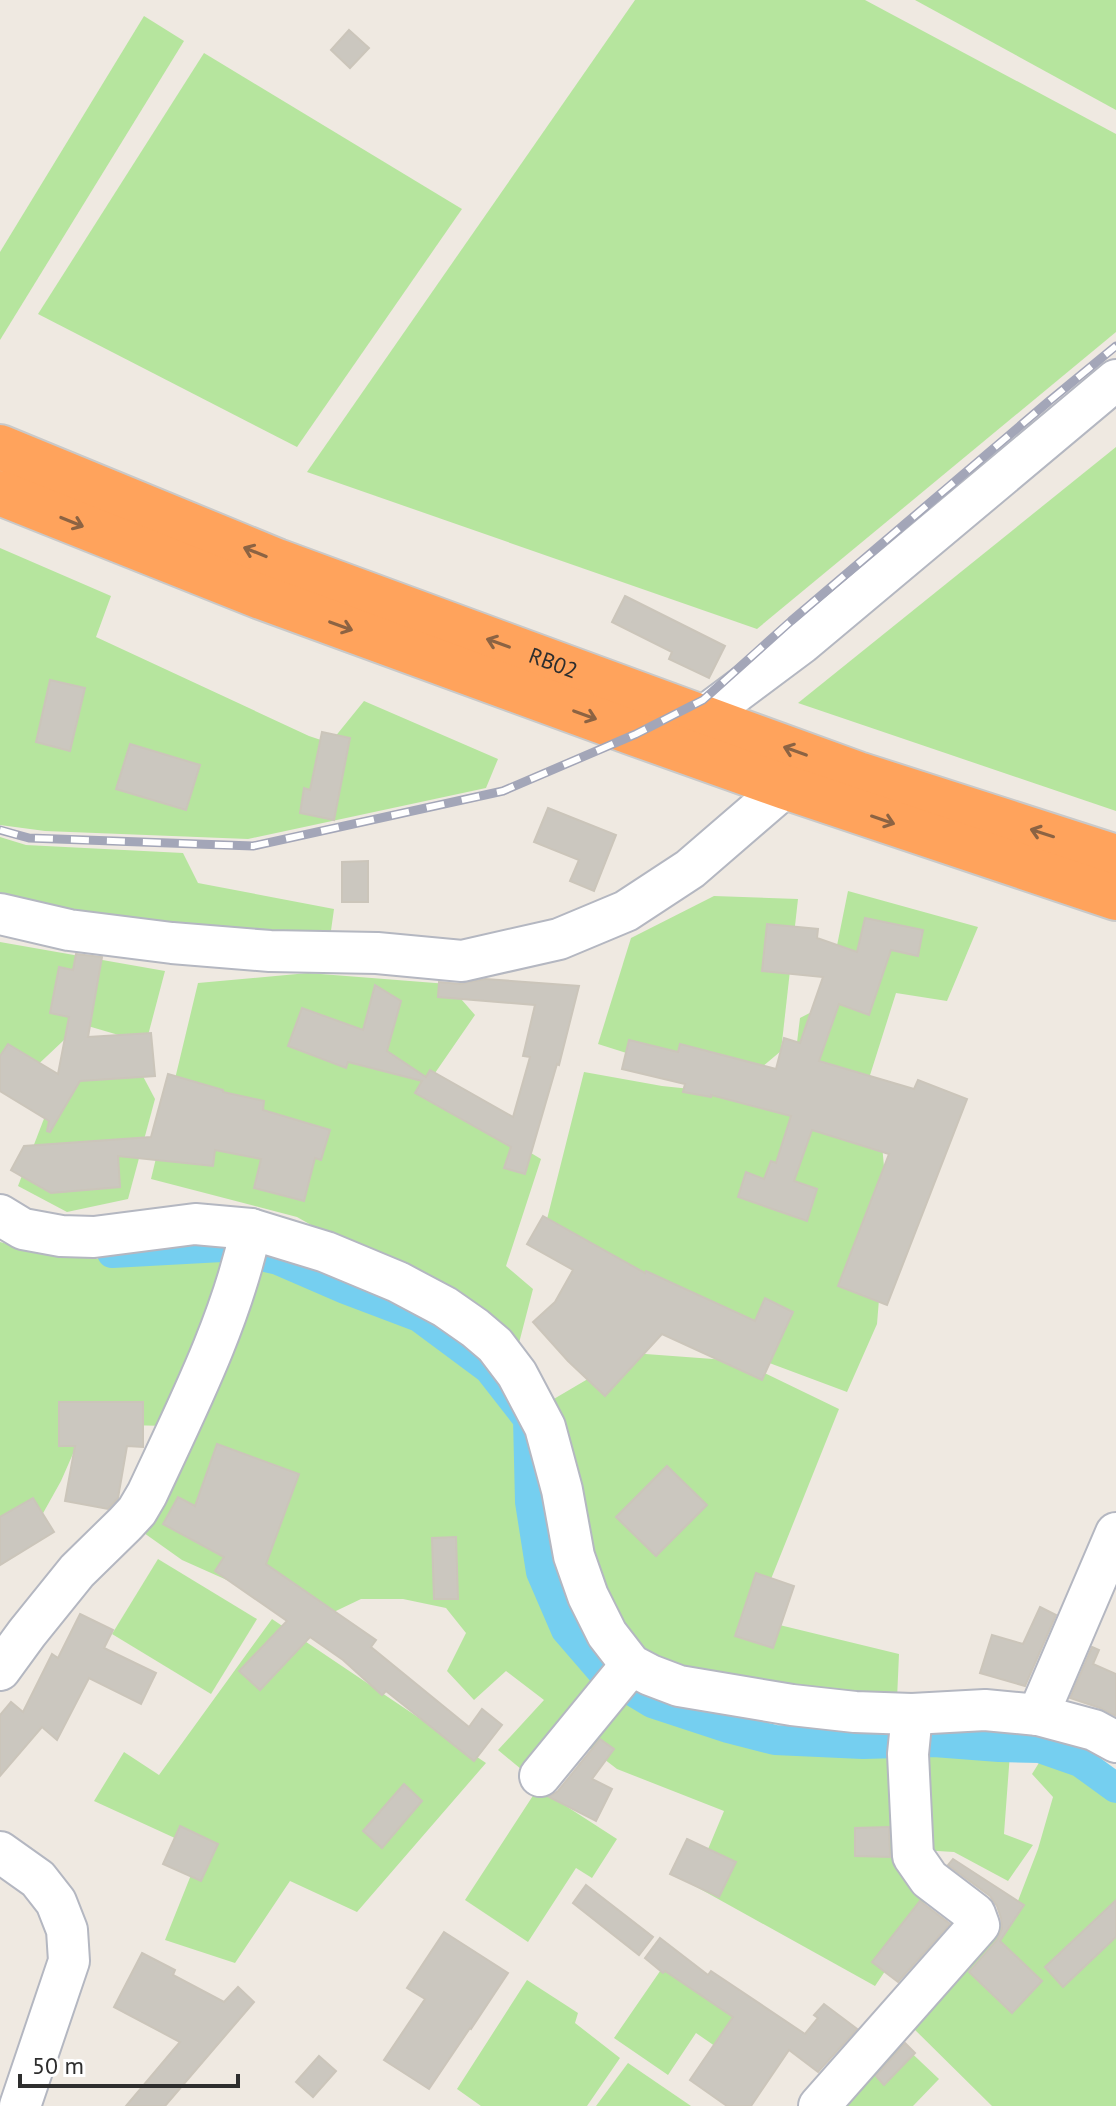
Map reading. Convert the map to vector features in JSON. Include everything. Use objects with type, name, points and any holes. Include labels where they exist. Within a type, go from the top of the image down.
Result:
[{"type":"highway","name":"RB02","points":[[0,447],[277,561],[858,774],[1116,857]]},
{"type":"highway","name":"RB02","points":[[0,493],[261,597],[785,787],[1116,898]]},
{"type":"street","points":[[703,717],[802,643],[1116,380]]},
{"type":"street","points":[[0,914],[69,930],[172,943],[270,951],[377,953],[462,961],[559,939],[626,911],[690,869],[785,787]]},
{"type":"street","points":[[0,1215],[23,1229],[61,1236],[94,1237],[195,1224],[247,1245],[326,1252],[398,1282],[445,1307],[495,1345],[517,1374],[545,1427],[562,1490],[574,1556],[622,1675]]},
{"type":"street","points":[[0,1670],[77,1571],[137,1511],[147,1494],[202,1376],[247,1245]]},
{"type":"street","points":[[1038,1715],[1116,1533]]},
{"type":"street","points":[[622,1675],[792,1705],[855,1712],[910,1734],[985,1710],[1038,1715],[1094,1730],[1116,1742]]},
{"type":"street","points":[[540,1776],[622,1675]]},
{"type":"street","points":[[819,2106],[979,1925],[975,1914],[929,1879],[913,1856],[910,1734]]},
{"type":"street","points":[[0,1852],[38,1879],[56,1902],[67,1930],[69,1961],[20,2106]]},
{"type":"green space","points":[[635,0],[865,0],[1116,134],[1116,332],[757,629],[307,472]]},
{"type":"green space","points":[[915,0],[1116,0],[1116,110]]},
{"type":"green space","points":[[144,16],[184,41],[0,340],[0,252]]},
{"type":"green space","points":[[204,53],[462,209],[297,447],[38,314]]},
{"type":"green space","points":[[1116,447],[1116,811],[798,703]]},
{"type":"green space","points":[[0,548],[111,596],[96,637],[330,743],[364,701],[498,759],[486,788],[248,839],[45,831],[0,825]]},
{"type":"green space","points":[[0,837],[26,845],[183,853],[198,883],[334,909],[329,945],[0,906]]},
{"type":"green space","points":[[848,891],[978,927],[947,1001],[896,993],[865,1091],[794,1067],[800,1018],[825,1005]]},
{"type":"green space","points":[[714,896],[798,899],[781,1051],[737,1088],[598,1044],[631,938]]},
{"type":"green space","points":[[0,942],[165,971],[146,1043],[81,1024],[29,1073],[0,1066]]},
{"type":"green space","points":[[308,973],[448,984],[475,1015],[424,1089],[541,1159],[506,1266],[533,1289],[519,1343],[297,1217],[151,1179],[198,983]]},
{"type":"green space","points":[[136,1063],[155,1099],[128,1199],[67,1212],[18,1186],[57,1085]]},
{"type":"green space","points":[[584,1072],[662,1086],[776,1098],[881,1133],[887,1201],[877,1324],[847,1392],[737,1351],[542,1239]]},
{"type":"green space","points":[[0,1242],[52,1256],[103,1259],[221,1252],[235,1256],[167,1426],[86,1424],[61,1481],[32,1533],[0,1552]]},
{"type":"green space","points":[[253,1263],[336,1296],[414,1322],[484,1374],[519,1426],[524,1505],[534,1578],[560,1631],[603,1684],[527,1774],[498,1750],[544,1700],[506,1671],[474,1700],[447,1671],[466,1633],[446,1608],[403,1599],[361,1599],[317,1620],[182,1560],[137,1528]]},
{"type":"green space","points":[[632,1353],[740,1361],[839,1409],[755,1619],[899,1654],[897,1699],[677,1679],[612,1635],[547,1403]]},
{"type":"green space","points":[[158,1559],[257,1619],[211,1694],[112,1634]]},
{"type":"green space","points":[[272,1619],[486,1763],[357,1912],[290,1881],[235,1963],[165,1940],[201,1850],[94,1801],[124,1752],[159,1775]]},
{"type":"green space","points":[[619,1693],[661,1716],[742,1741],[800,1752],[897,1754],[905,1861],[927,1909],[875,1986],[693,1885],[724,1811],[617,1769],[578,1739]]},
{"type":"green space","points":[[917,1749],[1010,1753],[1004,1834],[1033,1845],[1008,1881],[954,1852],[921,1850]]},
{"type":"green space","points":[[1050,1755],[1077,1765],[1116,1793],[1116,2106],[992,2106],[907,2022],[1016,1906],[1038,1849],[1053,1797],[1032,1774],[1042,1758]]},
{"type":"green space","points":[[538,1788],[617,1839],[592,1878],[576,1868],[528,1942],[465,1900]]},
{"type":"green space","points":[[667,1961],[788,2044],[764,2080],[696,2033],[668,2075],[614,2038]]},
{"type":"green space","points":[[527,1980],[578,2013],[575,2023],[620,2058],[587,2106],[481,2106],[457,2089]]},
{"type":"green space","points":[[902,2044],[939,2079],[913,2106],[842,2106]]},
{"type":"green space","points":[[628,2063],[691,2106],[596,2106]]},
{"type":"building","points":[[349,30],[369,48],[350,68],[331,50]]},
{"type":"building","points":[[625,596],[725,646],[709,678],[669,659],[672,652],[612,622]]},
{"type":"building","points":[[50,680],[85,688],[70,751],[36,742]]},
{"type":"building","points":[[322,732],[350,738],[334,820],[300,813],[304,788],[310,790]]},
{"type":"building","points":[[130,744],[200,765],[186,810],[116,789]]},
{"type":"building","points":[[548,808],[616,835],[594,891],[570,881],[579,860],[534,842]]},
{"type":"building","points":[[368,861],[368,902],[342,902],[342,862]]},
{"type":"building","points":[[865,918],[923,930],[918,956],[891,950],[869,1015],[839,1004],[819,1061],[914,1089],[918,1080],[967,1099],[887,1305],[838,1286],[889,1154],[812,1130],[794,1181],[817,1189],[807,1221],[738,1197],[746,1172],[764,1179],[771,1161],[776,1163],[791,1116],[711,1095],[683,1092],[685,1084],[622,1069],[629,1040],[678,1052],[680,1044],[776,1069],[784,1038],[800,1043],[823,977],[762,971],[767,924],[818,929],[817,938],[857,952]]},
{"type":"building","points":[[76,954],[102,957],[88,1037],[151,1033],[155,1076],[80,1081],[50,1132],[47,1131],[49,1121],[0,1091],[0,1056],[8,1044],[58,1074],[69,1017],[50,1013],[59,967],[73,970]]},
{"type":"building","points":[[485,979],[579,986],[559,1065],[525,1174],[504,1168],[511,1147],[415,1093],[422,1081],[348,1062],[346,1068],[288,1046],[302,1008],[363,1030],[375,985],[401,1001],[387,1051],[426,1077],[430,1070],[513,1117],[530,1057],[523,1056],[535,1005],[438,997],[439,982],[460,984]]},
{"type":"building","points":[[168,1074],[223,1092],[264,1101],[263,1110],[330,1130],[321,1160],[315,1158],[304,1201],[254,1188],[261,1159],[215,1150],[213,1166],[118,1156],[120,1187],[51,1193],[11,1170],[24,1146],[151,1137]]},
{"type":"building","points":[[543,1216],[645,1273],[755,1321],[765,1298],[793,1312],[762,1380],[662,1334],[605,1396],[533,1322],[555,1302],[573,1270],[527,1244]]},
{"type":"building","points":[[59,1402],[143,1402],[143,1447],[127,1446],[118,1498],[108,1509],[65,1501],[75,1446],[59,1446]]},
{"type":"building","points":[[217,1444],[299,1474],[266,1564],[376,1640],[371,1647],[469,1727],[482,1709],[502,1725],[474,1761],[386,1691],[382,1695],[343,1660],[310,1637],[260,1690],[239,1671],[287,1621],[215,1571],[224,1557],[163,1524],[178,1497],[195,1506]]},
{"type":"building","points":[[667,1466],[707,1505],[656,1556],[616,1517]]},
{"type":"building","points":[[33,1498],[54,1532],[0,1565],[0,1517]]},
{"type":"building","points":[[456,1537],[458,1599],[434,1599],[432,1538]]},
{"type":"building","points":[[756,1573],[794,1586],[773,1648],[735,1636]]},
{"type":"building","points":[[1040,1607],[1056,1615],[1025,1686],[980,1673],[992,1635],[1023,1644]]},
{"type":"building","points":[[80,1614],[113,1630],[104,1648],[156,1673],[141,1704],[89,1678],[57,1740],[42,1727],[0,1776],[0,1715],[11,1702],[23,1712],[52,1654],[58,1658]]},
{"type":"building","points":[[1092,1647],[1099,1650],[1093,1664],[1116,1674],[1116,1716],[1070,1698]]},
{"type":"building","points":[[600,1739],[614,1749],[592,1779],[612,1789],[596,1821],[549,1797],[558,1791]]},
{"type":"building","points":[[404,1784],[422,1801],[382,1848],[363,1831]]},
{"type":"building","points":[[180,1826],[218,1844],[201,1881],[163,1864]]},
{"type":"building","points":[[889,1827],[890,1857],[855,1856],[855,1828]]},
{"type":"building","points":[[687,1839],[736,1862],[719,1897],[670,1874]]},
{"type":"building","points":[[953,1859],[1024,1905],[1000,1941],[1042,1981],[1012,2013],[969,1972],[997,1940],[1002,1928],[1001,1918],[990,1896],[948,1865]]},
{"type":"building","points":[[586,1885],[653,1937],[639,1955],[573,1903]]},
{"type":"building","points":[[1116,1900],[1116,1937],[1063,1987],[1045,1967]]},
{"type":"building","points":[[920,1901],[950,1924],[898,1982],[872,1962]]},
{"type":"building","points":[[444,1932],[508,1973],[429,2089],[384,2060],[425,1999],[407,1988]]},
{"type":"building","points":[[660,1938],[708,1975],[711,1971],[805,2034],[818,2018],[814,2015],[824,2004],[857,2029],[818,2072],[789,2050],[751,2106],[727,2106],[690,2080],[733,2017],[665,1971],[663,1973],[645,1958]]},
{"type":"building","points":[[142,1953],[175,1970],[173,1975],[224,2002],[238,1987],[254,2002],[165,2106],[126,2106],[180,2042],[114,2007]]},
{"type":"building","points":[[905,2043],[915,2053],[884,2085],[876,2076]]},
{"type":"building","points":[[319,2056],[336,2071],[313,2097],[296,2082]]},
{"type":"waterway","points":[[112,1253],[222,1247],[278,1260],[419,1317],[489,1369],[528,1419],[530,1502],[541,1572],[566,1630],[604,1674],[652,1703],[775,1740],[863,1744],[934,1742],[1040,1748],[1080,1762],[1116,1788]]},
{"type":"railway","points":[[0,830],[29,838],[253,846],[503,791],[636,734],[703,700],[791,621],[1116,346]]}]
